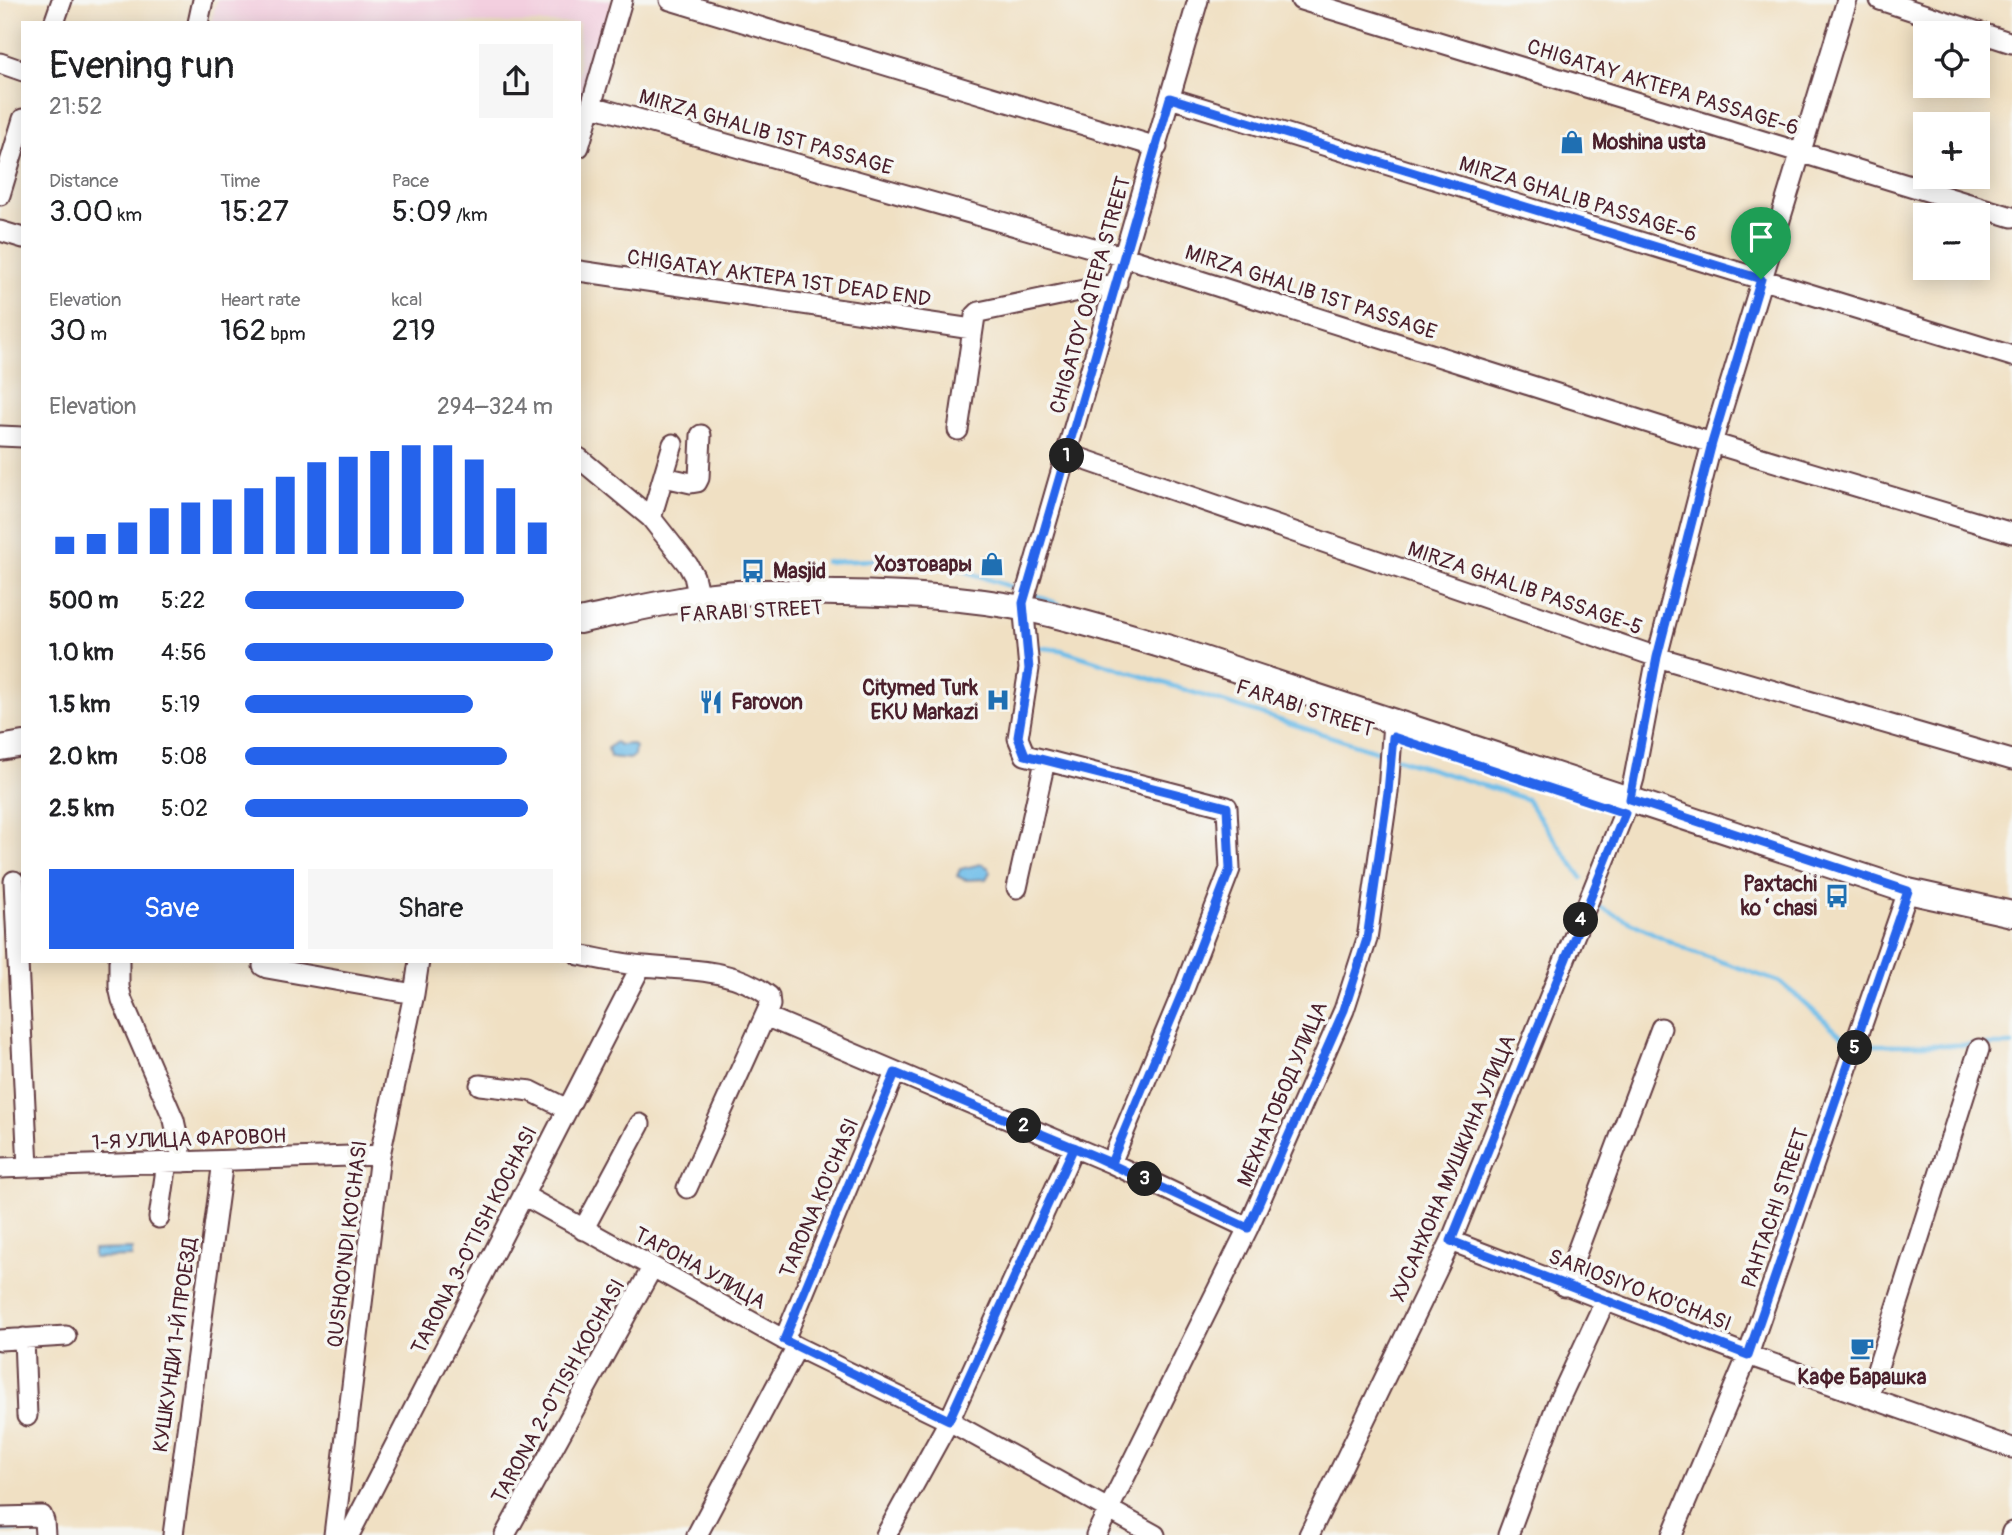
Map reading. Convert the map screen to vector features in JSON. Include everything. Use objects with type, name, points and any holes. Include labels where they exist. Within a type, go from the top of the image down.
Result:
[{"type":"main road","name":"FARABI STREET","points":[[581,634],[765,591],[956,598],[1025,625],[1073,619],[1170,648],[1393,729],[1627,806],[1906,897],[2012,927]]},
{"type":"main road","name":"FARABI STREET","points":[[581,621],[658,603],[700,604]]},
{"type":"main road","points":[[0,735],[21,731]]},
{"type":"main road","points":[[0,748],[21,744]]},
{"type":"main road","name":"FARABI STREET","points":[[1906,897],[2012,914]]},
{"type":"street","points":[[55,21],[62,0]]},
{"type":"street","points":[[199,21],[204,0]]},
{"type":"street","points":[[581,141],[622,0]]},
{"type":"street","points":[[670,0],[1157,147]]},
{"type":"street","name":"CHIGATOY OQTEPA STREET","points":[[1045,761],[1025,755],[1018,737],[1029,669],[1025,625],[1026,592],[1198,0]]},
{"type":"street","name":"CHIGATAY AKTEPA PASSAGE-6","points":[[1301,0],[2012,217]]},
{"type":"street","name":"ХУСАНХОНА МУШКИНА УЛИЦА","points":[[1309,1535],[1451,1241],[1627,806],[1657,657],[1712,443],[1847,0]]},
{"type":"street","points":[[1880,0],[2012,43]]},
{"type":"street","points":[[0,63],[21,70]]},
{"type":"street","name":"MIRZA GHALIB PASSAGE-6","points":[[1170,98],[2012,356]]},
{"type":"street","name":"MIRZA GHALIB 1ST PASSAGE","points":[[592,106],[1125,257],[1712,443],[2012,533]]},
{"type":"street","points":[[0,195],[21,126]]},
{"type":"street","points":[[0,231],[21,237]]},
{"type":"street","name":"CHIGATAY AKTEPA 1ST DEAD END","points":[[581,271],[972,329]]},
{"type":"street","points":[[958,430],[972,329],[975,316],[979,312],[1117,283]]},
{"type":"street","points":[[664,477],[691,484],[697,482],[701,435]]},
{"type":"street","points":[[0,436],[21,437]]},
{"type":"street","points":[[651,518],[673,444]]},
{"type":"street","name":"MIRZA GHALIB PASSAGE-5","points":[[1068,454],[1657,657],[2012,760]]},
{"type":"street","points":[[581,460],[651,518],[688,565],[700,604]]},
{"type":"street","name":"МЕХНАТОБОД УЛИЦА","points":[[1096,1535],[1248,1228],[1344,1010],[1367,939],[1388,792],[1393,729]]},
{"type":"street","points":[[1017,888],[1045,761],[1227,807],[1230,869],[1185,986],[1111,1163]]},
{"type":"street","points":[[12,881],[28,1167]]},
{"type":"street","name":"PAHTACHI STREET","points":[[1672,1535],[1748,1355],[1906,897]]},
{"type":"street","points":[[581,955],[641,966],[714,972],[769,996],[770,1004],[765,1016],[687,1188]]},
{"type":"street","points":[[119,963],[122,1000],[174,1120],[175,1162],[159,1218]]},
{"type":"street","points":[[264,963],[263,966],[267,968],[414,993]]},
{"type":"street","name":"QUSHQO'NDI KO'CHASI","points":[[334,1535],[380,1155],[419,963]]},
{"type":"street","name":"TARONA 3-O'TISH KOCHASI","points":[[349,1535],[641,966]]},
{"type":"street","points":[[765,1016],[1111,1163],[1248,1228]]},
{"type":"street","points":[[1564,1286],[1661,1028]]},
{"type":"street","points":[[1868,1398],[1979,1049]]},
{"type":"street","name":"TARONA KO'CHASI","points":[[697,1535],[791,1343],[895,1073]]},
{"type":"street","points":[[480,1086],[531,1091],[567,1109]]},
{"type":"street","points":[[583,1230],[640,1124]]},
{"type":"street","points":[[886,1535],[949,1420],[1074,1147]]},
{"type":"street","name":"1-Я УЛИЦА ФАРОВОН","points":[[0,1168],[380,1155]]},
{"type":"street","name":"КУШКУНДИ 1-Й ПРОЕЗД","points":[[173,1535],[223,1160]]},
{"type":"street","name":"ТАРОНА УЛИЦА","points":[[523,1195],[791,1343],[949,1420],[1155,1535]]},
{"type":"street","name":"SARIOSIYO KO'CHASI","points":[[1451,1241],[1748,1355],[2012,1448]]},
{"type":"street","name":"TARONA 2-O'TISH KOCHASI","points":[[505,1535],[652,1268]]},
{"type":"street","points":[[1508,1535],[1557,1404],[1605,1301]]},
{"type":"street","points":[[0,1340],[66,1336]]},
{"type":"street","points":[[24,1338],[27,1416]]},
{"type":"street","points":[[0,1517],[43,1525]]},
{"type":"shaded area","points":[[217,0],[612,0],[581,106],[581,21],[212,21]]},
{"type":"water","points":[[615,742],[620,745],[631,744],[635,747],[634,756],[630,759],[610,757],[608,748]]},
{"type":"water","points":[[981,864],[989,868],[986,879],[965,880],[957,876],[960,869]]},
{"type":"water","points":[[132,1249],[132,1257],[93,1258],[93,1250]]},
{"type":"waterway","points":[[826,562],[926,558],[1020,590]]},
{"type":"waterway","points":[[1032,594],[1059,604]]},
{"type":"waterway","points":[[1035,647],[1061,650],[1385,754]]},
{"type":"waterway","points":[[1396,758],[1526,799],[1582,878]]},
{"type":"waterway","points":[[1599,907],[1688,950],[1782,983],[1844,1038]]},
{"type":"waterway","points":[[1873,1045],[1976,1045]]},
{"type":"waterway","points":[[1985,1045],[2012,1045]]},
{"type":"waterway","points":[[0,1530],[34,1528]]},
{"type":"place","name":"Moshina usta","points":[[1572,142]]},
{"type":"place","name":"Хозтовары","points":[[992,564]]},
{"type":"place","name":"Masjid","points":[[753,571]]},
{"type":"place","name":"Citymed Turk EKU Markazi","points":[[998,700]]},
{"type":"place","name":"Farovon","points":[[711,702]]},
{"type":"place","name":"Paxtachi koʻchasi","points":[[1837,896]]},
{"type":"place","name":"Кафе Барашка","points":[[1862,1348]]},
{"type":"route","points":[[1761,279],[1170,98],[1023,603],[1029,669],[1018,737],[1025,755],[1227,807],[1230,869],[1185,986],[1111,1163],[1074,1147],[895,1073],[784,1340],[949,1420],[1074,1147],[1248,1228],[1344,1010],[1367,939],[1393,737],[1625,813],[1451,1241],[1748,1355],[1908,891],[1630,799],[1657,657],[1712,443],[1761,279]]}]
